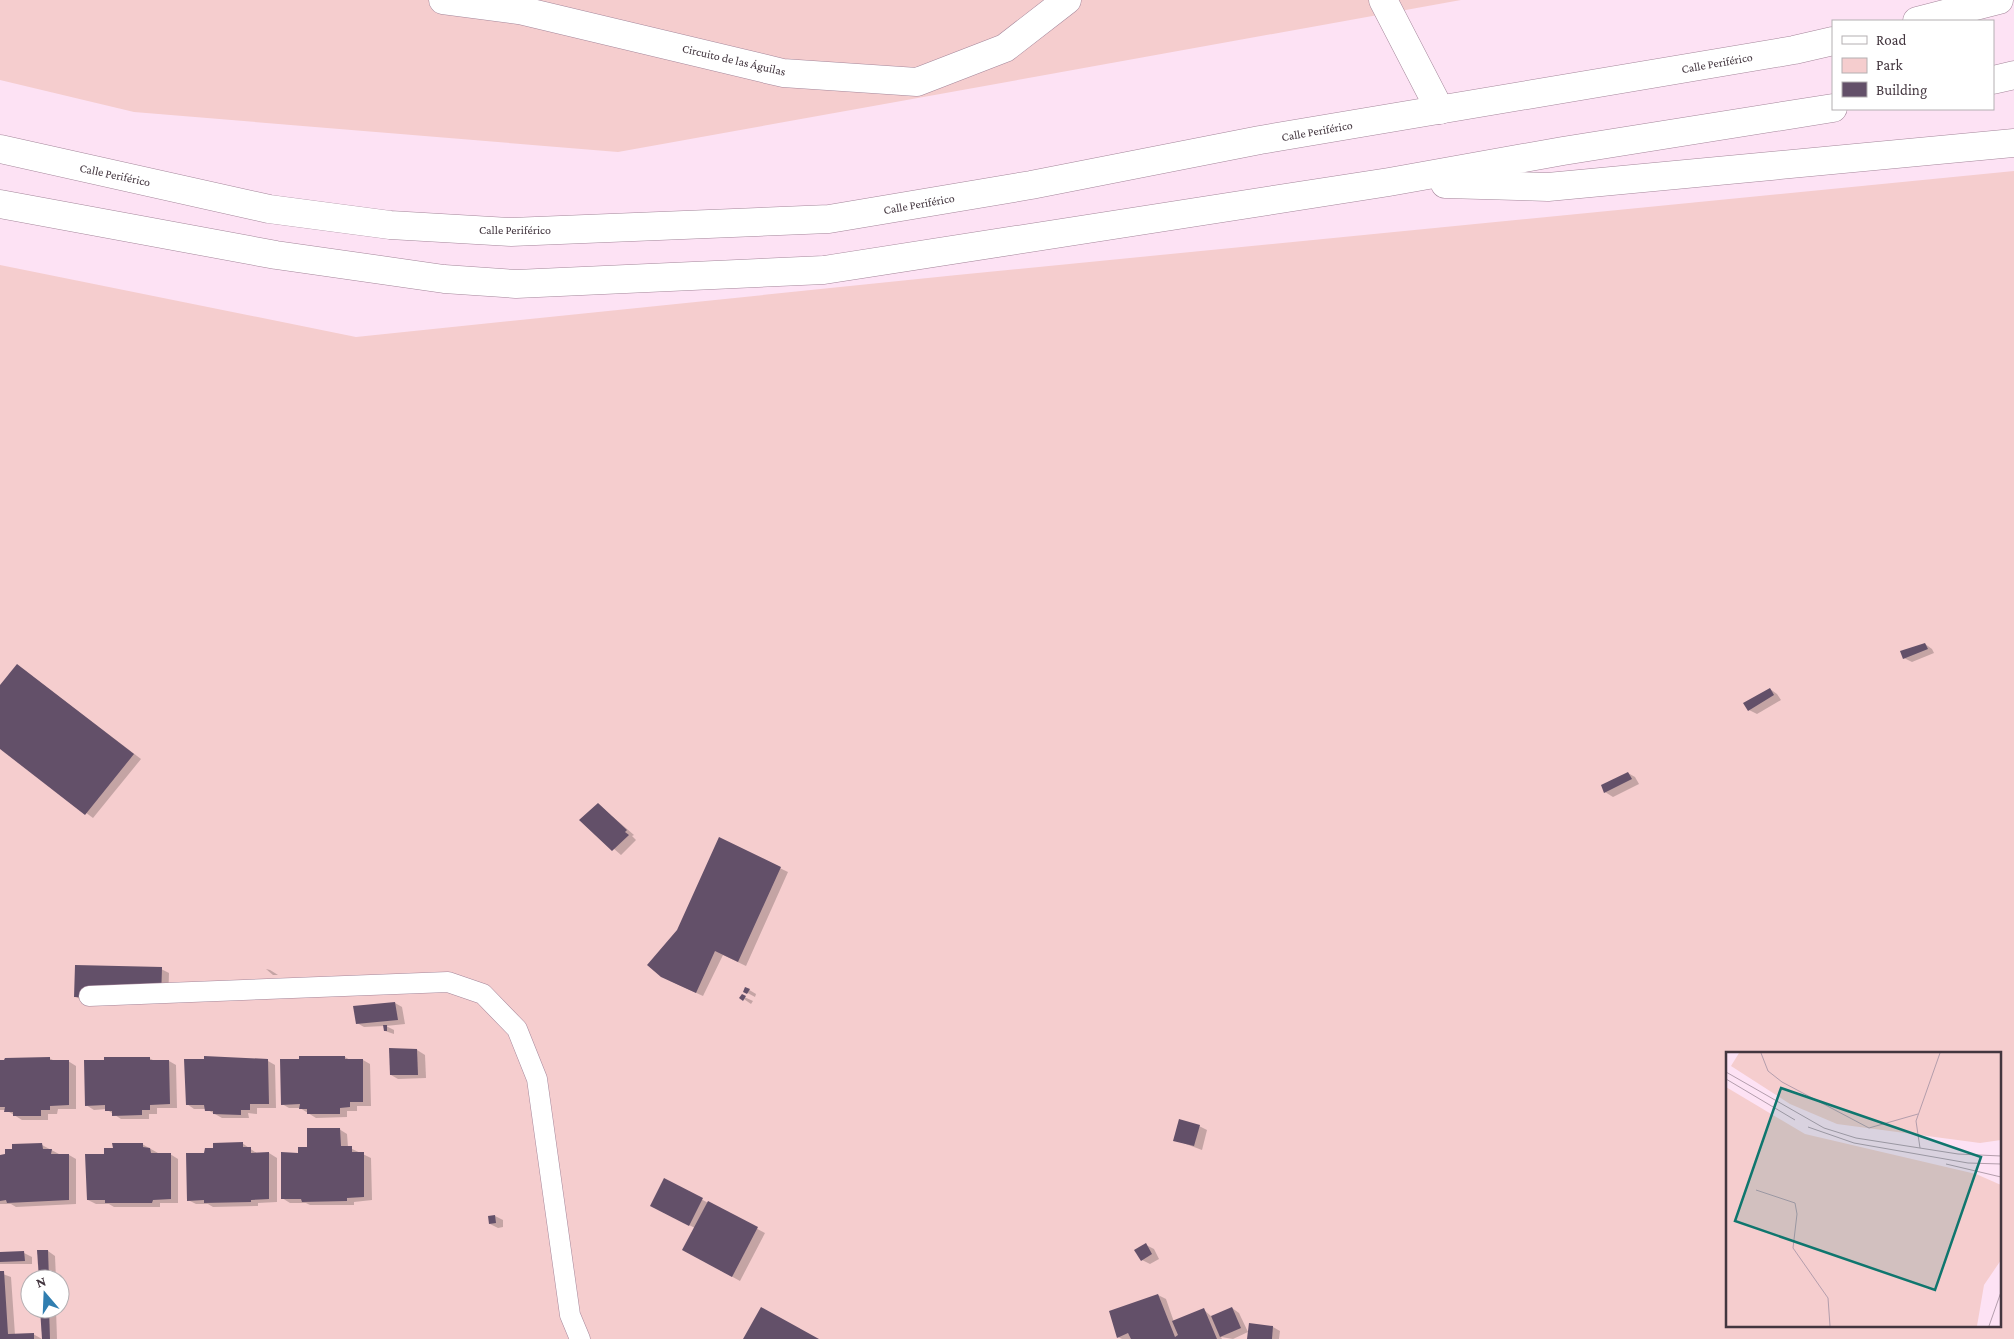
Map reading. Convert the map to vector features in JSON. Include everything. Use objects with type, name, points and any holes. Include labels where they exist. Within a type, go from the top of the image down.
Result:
[{"type":"main road","name":"Circuito de las Águilas","points":[[442,0],[519,10],[784,73],[917,82],[1005,48],[1067,0]]},
{"type":"main road","points":[[1383,0],[1440,110]]},
{"type":"main road","points":[[1921,20],[1999,0]]},
{"type":"main road","name":"Calle Periférico","points":[[0,149],[269,208],[390,225],[511,232],[829,219],[1031,185],[1260,140],[1794,50],[1832,41]]},
{"type":"main road","points":[[1994,80],[2014,76]]},
{"type":"main road","points":[[0,204],[276,255],[444,278],[516,284],[824,270],[1389,182],[1563,151],[1832,108]]},
{"type":"main road","points":[[1389,182],[1548,187],[2014,143]]},
{"type":"lane","points":[[89,996],[448,982],[482,994],[517,1029],[537,1079],[570,1315],[580,1339]]},
{"type":"green space","points":[[0,0],[1461,0],[618,152],[134,112],[0,80]]},
{"type":"green space","points":[[2014,171],[2014,1339],[0,1339],[0,265],[356,337],[957,275]]},
{"type":"building","points":[[1925,643],[1928,649],[1903,659],[1900,651]]},
{"type":"building","points":[[17,664],[134,754],[85,815],[0,749],[0,685]]},
{"type":"building","points":[[1770,688],[1774,695],[1748,711],[1743,703]]},
{"type":"building","points":[[1628,772],[1632,779],[1604,793],[1601,785]]},
{"type":"building","points":[[598,803],[627,830],[625,832],[629,835],[612,851],[579,820]]},
{"type":"building","points":[[719,837],[781,867],[738,962],[715,951],[696,993],[661,977],[647,965],[677,930]]},
{"type":"building","points":[[75,965],[162,967],[161,1000],[74,997]]},
{"type":"building","points":[[745,987],[750,989],[747,994],[743,992]]},
{"type":"building","points":[[742,994],[746,996],[743,1001],[739,998]]},
{"type":"building","points":[[395,1002],[398,1020],[356,1024],[353,1006]]},
{"type":"building","points":[[383,1025],[387,1025],[387,1031],[384,1031]]},
{"type":"building","points":[[389,1048],[417,1049],[418,1075],[390,1075]]},
{"type":"building","points":[[204,1056],[268,1059],[269,1104],[250,1104],[250,1110],[241,1110],[241,1115],[213,1114],[213,1111],[205,1111],[204,1105],[186,1105],[184,1059],[204,1059]]},
{"type":"building","points":[[299,1056],[345,1056],[345,1059],[363,1059],[363,1102],[350,1102],[350,1107],[340,1108],[340,1114],[307,1114],[307,1109],[299,1109],[300,1104],[281,1105],[280,1059],[299,1059]]},
{"type":"building","points":[[50,1057],[50,1060],[69,1060],[69,1105],[50,1106],[50,1110],[41,1110],[41,1116],[13,1116],[13,1112],[4,1112],[5,1107],[0,1107],[0,1060],[5,1058]]},
{"type":"building","points":[[104,1057],[150,1057],[150,1060],[169,1060],[170,1104],[150,1105],[150,1110],[142,1110],[142,1115],[112,1116],[112,1111],[105,1111],[105,1105],[85,1106],[84,1060],[104,1060]]},
{"type":"building","points":[[1179,1119],[1200,1125],[1194,1146],[1173,1141]]},
{"type":"building","points":[[307,1128],[340,1128],[341,1146],[352,1146],[352,1152],[364,1152],[364,1197],[347,1198],[347,1201],[302,1202],[301,1199],[281,1199],[281,1152],[298,1153],[298,1147],[307,1147]]},
{"type":"building","points":[[243,1142],[243,1147],[251,1147],[251,1153],[269,1152],[269,1199],[251,1200],[251,1202],[204,1203],[204,1200],[187,1201],[186,1153],[204,1153],[205,1148],[213,1148],[213,1143]]},
{"type":"building","points":[[42,1143],[43,1149],[52,1149],[51,1154],[69,1154],[69,1200],[7,1203],[6,1200],[0,1201],[0,1155],[5,1154],[5,1149],[12,1149],[12,1144]]},
{"type":"building","points":[[112,1143],[143,1143],[143,1147],[150,1148],[151,1153],[171,1153],[171,1199],[153,1200],[152,1203],[105,1203],[105,1200],[87,1200],[85,1154],[104,1154],[104,1148],[113,1148]]},
{"type":"building","points":[[664,1178],[703,1198],[689,1226],[650,1206]]},
{"type":"building","points":[[708,1201],[758,1227],[732,1277],[682,1250]]},
{"type":"building","points":[[495,1215],[496,1223],[489,1224],[488,1216]]},
{"type":"building","points":[[1146,1243],[1152,1254],[1141,1261],[1134,1250]]},
{"type":"building","points":[[37,1250],[48,1250],[49,1269],[38,1269]]},
{"type":"building","points":[[24,1251],[25,1261],[0,1262],[0,1252]]},
{"type":"building","points":[[0,1271],[4,1271],[8,1334],[34,1333],[34,1339],[0,1339]]},
{"type":"building","points":[[1158,1294],[1175,1337],[1178,1335],[1172,1321],[1204,1308],[1217,1339],[1131,1339],[1128,1333],[1117,1338],[1109,1311]]},
{"type":"building","points":[[761,1307],[819,1339],[743,1339]]},
{"type":"building","points":[[1232,1307],[1241,1328],[1220,1337],[1211,1316]]},
{"type":"building","points":[[41,1319],[49,1319],[50,1339],[42,1339]]},
{"type":"building","points":[[1249,1323],[1273,1326],[1272,1339],[1247,1339]]}]
